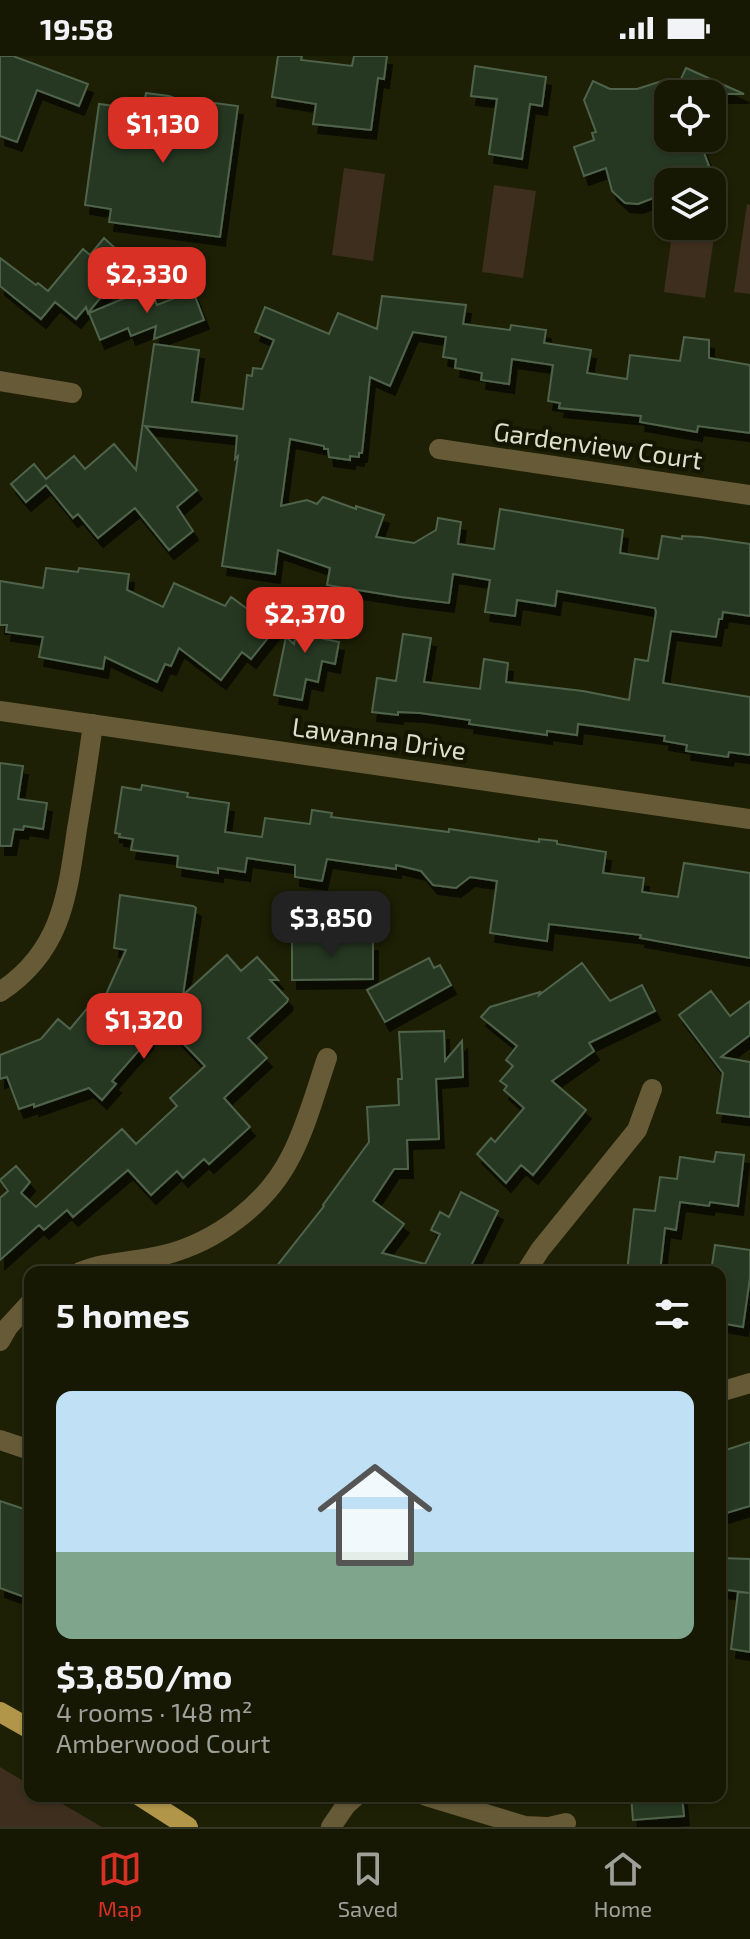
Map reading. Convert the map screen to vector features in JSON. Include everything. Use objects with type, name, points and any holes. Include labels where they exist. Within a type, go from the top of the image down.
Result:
[{"type":"main road","points":[[0,1712],[24,1726]]},
{"type":"main road","points":[[149,1802],[188,1827]]},
{"type":"street","points":[[0,381],[72,393]]},
{"type":"street","name":"Gardenview Court","points":[[439,449],[750,495]]},
{"type":"street","name":"Lawanna Drive","points":[[0,711],[750,819]]},
{"type":"street","points":[[0,992],[41,955],[60,921],[68,890],[93,724]]},
{"type":"street","points":[[108,1266],[183,1250],[240,1217],[269,1189],[292,1156],[327,1058]]},
{"type":"street","points":[[530,1266],[637,1130],[652,1089]]},
{"type":"street","points":[[0,1341],[24,1310]]},
{"type":"street","points":[[726,1390],[750,1383]]},
{"type":"street","points":[[0,1440],[24,1448]]},
{"type":"street","points":[[331,1827],[349,1802]]},
{"type":"street","points":[[446,1802],[525,1826],[554,1826]]},
{"type":"shaded area","points":[[344,168],[385,174],[373,261],[332,255]]},
{"type":"shaded area","points":[[494,185],[536,191],[523,278],[482,272]]},
{"type":"shaded area","points":[[747,204],[750,205],[750,294],[734,292]]},
{"type":"shaded area","points":[[671,240],[714,240],[705,298],[664,292]]},
{"type":"shaded area","points":[[0,1767],[24,1781],[24,1802],[59,1802],[102,1827],[0,1827]]},
{"type":"building","points":[[0,56],[13,56],[88,84],[79,106],[37,90],[17,142],[0,136]]},
{"type":"building","points":[[278,56],[302,56],[301,60],[352,66],[354,56],[387,56],[384,79],[378,78],[371,130],[313,124],[316,104],[272,97]]},
{"type":"building","points":[[475,66],[546,77],[542,106],[530,104],[522,159],[489,154],[497,99],[471,96]]},
{"type":"building","points":[[686,68],[713,80],[680,80]]},
{"type":"building","points":[[593,81],[610,89],[637,89],[654,84],[654,152],[704,152],[709,166],[654,168],[654,198],[638,204],[625,203],[612,191],[606,168],[584,176],[574,147],[594,140],[592,133],[596,132],[584,100]]},
{"type":"building","points":[[726,86],[744,94],[726,94]]},
{"type":"building","points":[[146,93],[169,96],[174,98],[174,102],[214,107],[215,103],[238,106],[220,237],[109,222],[111,209],[85,205],[99,104],[143,110]]},
{"type":"building","points":[[104,238],[130,262],[88,313],[86,307],[76,319],[55,302],[41,319],[0,286],[0,258],[48,291],[83,249],[90,255]]},
{"type":"building","points":[[144,290],[151,290],[157,305],[193,291],[204,320],[154,339],[156,326],[131,336],[128,328],[100,340],[89,313]]},
{"type":"building","points":[[382,296],[466,305],[463,324],[510,330],[511,325],[546,330],[544,343],[591,350],[587,373],[627,379],[630,355],[680,361],[684,337],[709,340],[709,358],[750,365],[750,433],[698,426],[697,432],[640,422],[641,416],[559,408],[560,403],[548,401],[553,365],[512,359],[509,384],[481,380],[482,373],[455,368],[456,359],[443,357],[446,337],[413,332],[390,386],[370,377],[362,453],[359,457],[350,456],[350,460],[329,457],[328,449],[324,446],[290,439],[281,506],[307,500],[317,504],[323,497],[356,509],[356,506],[384,515],[376,537],[414,543],[436,530],[438,518],[461,522],[458,544],[494,549],[500,509],[623,530],[620,553],[658,559],[662,536],[682,539],[682,536],[701,537],[750,544],[750,616],[723,612],[716,637],[671,631],[663,683],[750,697],[750,755],[729,752],[728,757],[686,751],[687,745],[664,741],[665,736],[578,724],[577,735],[547,731],[547,735],[469,724],[470,720],[420,713],[398,712],[398,715],[372,712],[377,678],[396,681],[403,634],[431,638],[424,682],[480,689],[484,659],[508,663],[506,682],[629,700],[635,659],[648,661],[655,608],[557,591],[555,606],[517,600],[515,616],[485,612],[490,580],[453,574],[449,603],[327,585],[330,568],[278,550],[275,574],[222,566],[238,456],[235,459],[237,436],[145,426],[197,490],[177,507],[193,531],[169,550],[135,508],[98,538],[78,514],[73,518],[46,485],[26,502],[11,484],[34,464],[46,479],[74,456],[85,469],[114,444],[136,470],[154,344],[199,350],[192,402],[243,409],[247,375],[252,376],[253,368],[262,369],[274,340],[255,332],[265,307],[329,334],[338,313],[377,329]]},
{"type":"building","points":[[46,568],[129,574],[127,590],[163,607],[174,583],[225,606],[231,597],[275,629],[251,659],[242,652],[221,680],[179,648],[171,666],[165,664],[157,682],[105,657],[103,669],[39,657],[43,637],[6,632],[7,625],[0,625],[0,581],[43,588]]},
{"type":"building","points":[[301,608],[329,614],[324,639],[339,642],[335,664],[322,661],[318,682],[306,679],[302,700],[274,695],[286,637],[294,644]]},
{"type":"building","points":[[0,763],[23,766],[18,799],[47,803],[43,829],[24,826],[23,830],[14,829],[11,846],[0,846]]},
{"type":"building","points":[[142,785],[188,793],[187,797],[229,803],[225,832],[262,837],[265,818],[310,824],[312,810],[332,813],[331,817],[449,832],[449,829],[539,842],[539,839],[557,841],[557,844],[606,852],[603,873],[644,878],[642,892],[678,897],[684,863],[750,873],[750,958],[640,938],[641,935],[549,924],[547,941],[490,933],[497,881],[470,877],[456,888],[433,885],[421,871],[396,865],[396,869],[327,859],[322,881],[295,877],[295,865],[247,858],[245,872],[218,868],[218,873],[177,867],[178,856],[131,850],[133,839],[119,837],[120,834],[115,833],[122,787],[141,790]]},
{"type":"building","points":[[120,895],[196,908],[183,995],[227,955],[241,971],[257,957],[278,980],[270,980],[288,999],[287,1002],[248,1038],[267,1058],[224,1098],[250,1127],[209,1164],[204,1159],[183,1178],[177,1171],[151,1195],[128,1170],[73,1217],[67,1210],[44,1230],[39,1225],[0,1260],[0,1198],[8,1191],[0,1180],[16,1166],[30,1182],[21,1193],[36,1207],[122,1129],[136,1144],[177,1106],[170,1098],[205,1066],[158,1017],[148,1040],[112,1081],[116,1084],[102,1100],[89,1088],[19,1109],[7,1077],[0,1079],[0,1055],[41,1039],[58,1019],[70,1029],[90,1005],[98,1012],[126,950],[114,948]]},
{"type":"building","points":[[292,935],[323,935],[323,942],[373,942],[373,979],[292,980]]},
{"type":"building","points":[[429,958],[434,968],[440,965],[451,985],[385,1022],[367,990]]},
{"type":"building","points":[[582,963],[610,1001],[642,985],[655,1011],[589,1043],[594,1051],[552,1081],[586,1110],[533,1175],[521,1165],[506,1183],[477,1154],[491,1138],[495,1142],[524,1108],[504,1090],[507,1086],[500,1081],[513,1066],[506,1060],[517,1046],[481,1017],[490,1007],[540,992],[539,995]]},
{"type":"building","points":[[711,991],[730,1016],[750,1001],[750,1035],[721,1057],[750,1062],[750,1117],[717,1113],[723,1073],[679,1015]]},
{"type":"building","points":[[444,1031],[445,1061],[462,1041],[463,1077],[436,1079],[439,1139],[407,1140],[408,1169],[394,1169],[373,1201],[404,1224],[382,1253],[425,1264],[440,1234],[431,1230],[440,1212],[449,1217],[461,1192],[498,1211],[471,1266],[277,1266],[369,1142],[367,1107],[399,1105],[398,1079],[402,1079],[399,1032]]},
{"type":"building","points":[[716,1152],[744,1155],[738,1206],[680,1202],[676,1230],[665,1228],[661,1266],[628,1266],[634,1209],[655,1211],[660,1177],[677,1179],[680,1157],[714,1162]]},
{"type":"building","points":[[715,1245],[750,1250],[750,1278],[743,1327],[726,1324],[726,1266],[712,1266]]},
{"type":"building","points":[[750,1442],[750,1506],[726,1513],[726,1450]]},
{"type":"building","points":[[0,1501],[24,1509],[24,1597],[0,1588]]},
{"type":"building","points":[[726,1558],[750,1559],[750,1652],[731,1649],[738,1592],[749,1593],[726,1590]]},
{"type":"building","points":[[632,1802],[683,1802],[684,1816],[633,1820]]}]
